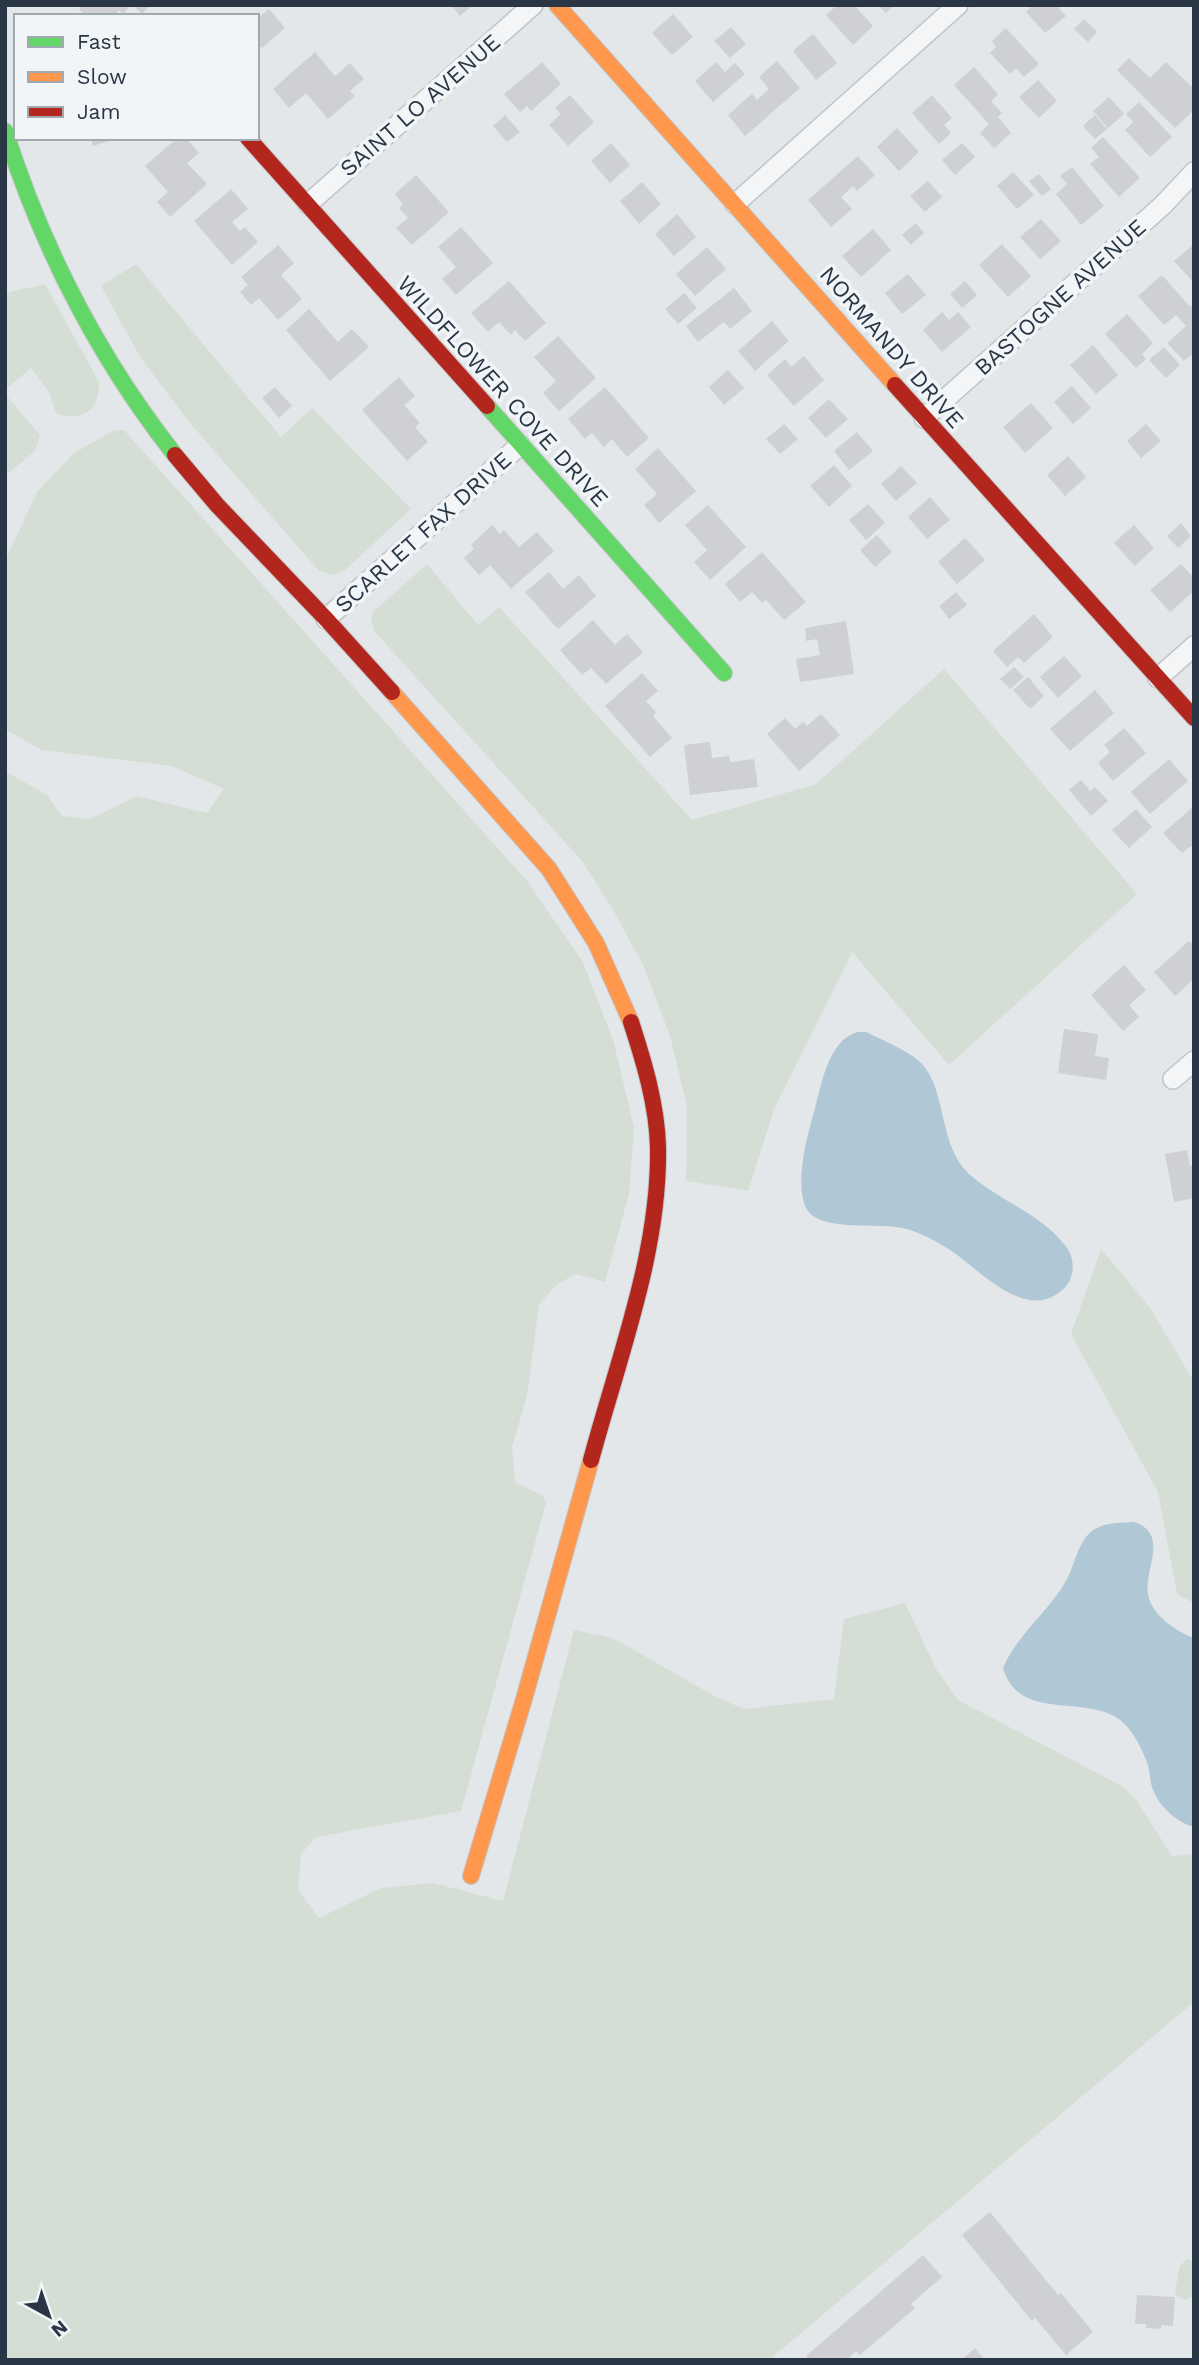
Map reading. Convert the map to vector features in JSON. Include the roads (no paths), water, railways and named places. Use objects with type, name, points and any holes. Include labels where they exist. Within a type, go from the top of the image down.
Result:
[{"type":"street","name":"SAINT LO AVENUE","points":[[307,204],[533,5]]},
{"type":"street","name":"NORMANDY DRIVE","points":[[557,5],[923,418],[1194,718]]},
{"type":"street","points":[[735,204],[958,5]]},
{"type":"street","points":[[5,131],[43,237],[60,275],[89,330],[128,390],[183,466],[326,619],[549,869],[579,910],[605,955],[640,1047],[654,1111],[658,1146],[654,1225],[584,1488],[471,1876]]},
{"type":"street","name":"WILDFLOWER COVE DRIVE","points":[[250,140],[724,673]]},
{"type":"street","name":"BASTOGNE AVENUE","points":[[923,418],[1163,205],[1194,172]]},
{"type":"street","name":"SCARLET FAX DRIVE","points":[[326,619],[520,445]]},
{"type":"street","points":[[1158,678],[1194,646]]},
{"type":"street","points":[[1173,1079],[1194,1061]]},
{"type":"water","points":[[858,1032],[866,1032],[887,1042],[921,1063],[935,1087],[947,1133],[959,1162],[980,1183],[1043,1224],[1069,1250],[1072,1272],[1068,1283],[1054,1296],[1028,1300],[1014,1295],[987,1279],[948,1249],[916,1232],[827,1222],[808,1211],[801,1176],[808,1134],[820,1090],[827,1065],[839,1044]]},
{"type":"water","points":[[1134,1522],[1145,1528],[1153,1543],[1148,1584],[1150,1602],[1165,1621],[1194,1638],[1194,1827],[1176,1818],[1157,1798],[1140,1747],[1120,1720],[1106,1712],[1090,1708],[1038,1702],[1023,1696],[1011,1685],[1003,1668],[1017,1644],[1060,1591],[1087,1536],[1102,1526]]}]
